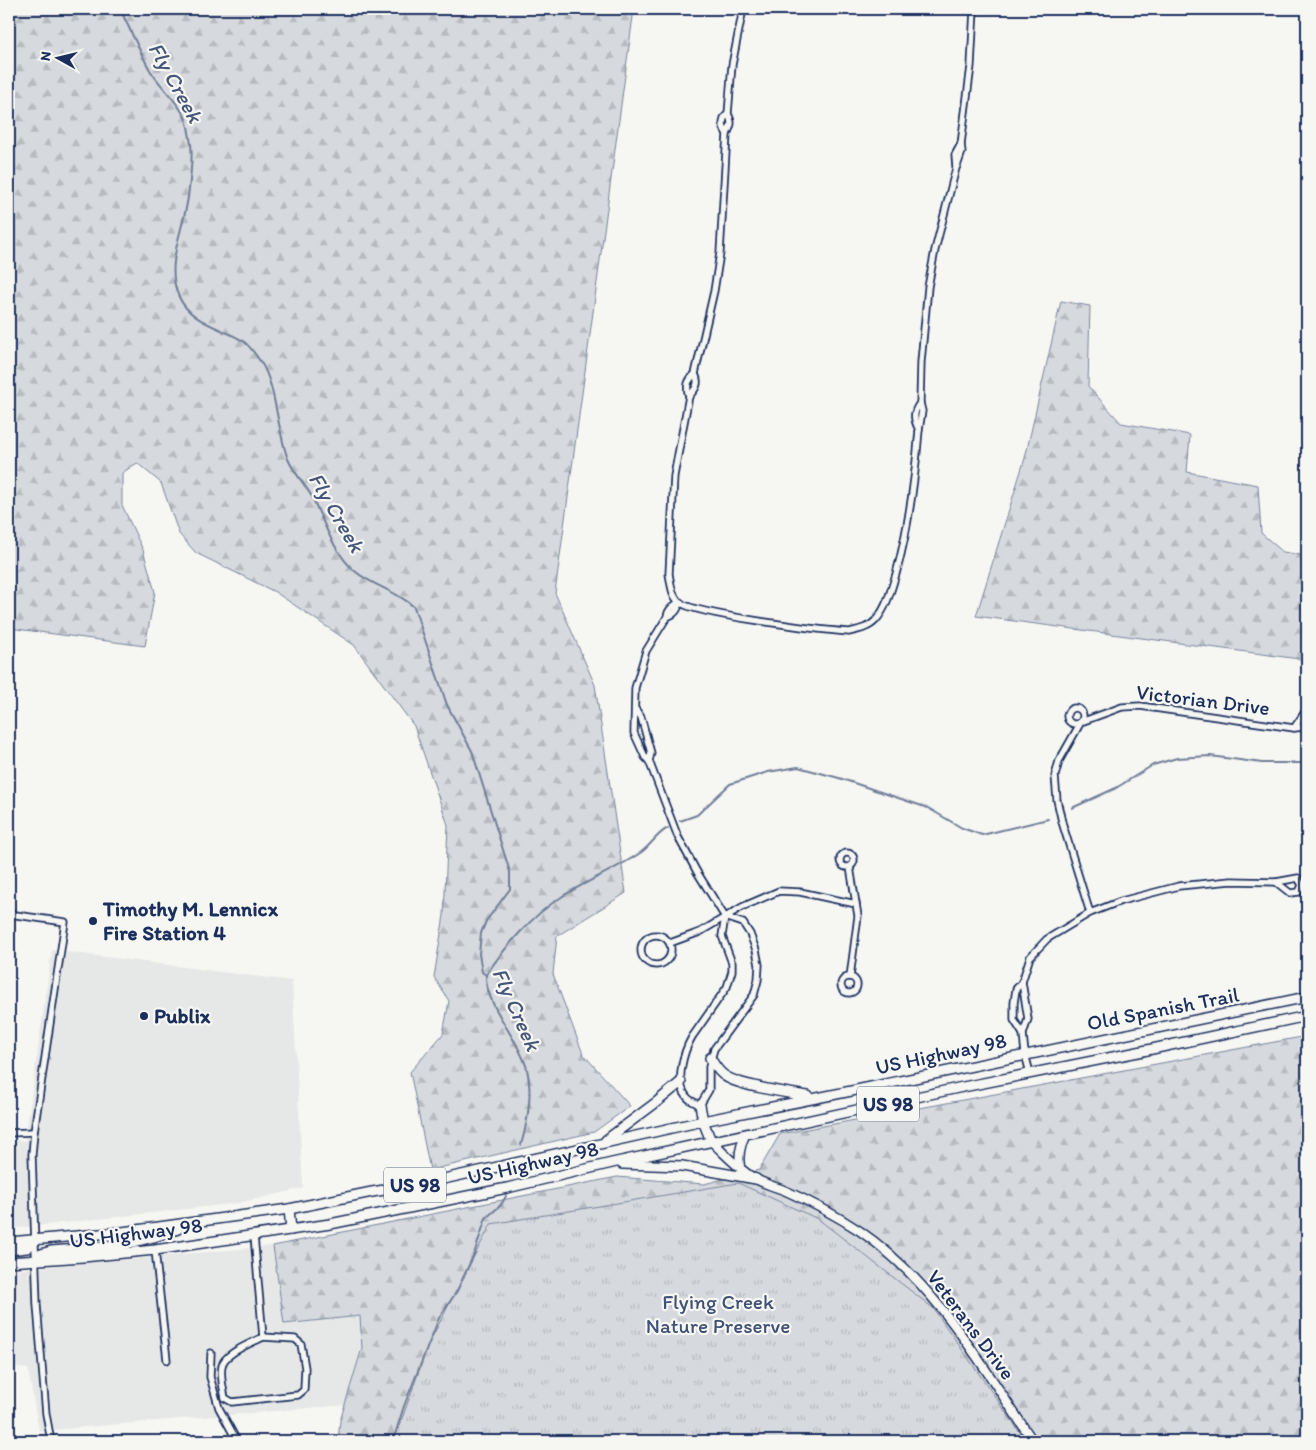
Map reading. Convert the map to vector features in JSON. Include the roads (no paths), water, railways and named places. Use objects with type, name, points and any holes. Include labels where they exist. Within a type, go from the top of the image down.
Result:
[{"type":"main road","name":"Old Spanish Trail","points":[[1025,1054],[1197,1021],[1307,997]]},
{"type":"main road","name":"Old Spanish Trail","points":[[1030,1074],[1307,1016]]},
{"type":"main road","name":"US Highway 98","points":[[9,1242],[35,1241],[197,1222],[289,1209],[421,1184],[703,1121],[1025,1054]]},
{"type":"main road","points":[[710,1058],[725,1076],[733,1079],[787,1093],[816,1097]]},
{"type":"main road","name":"US Highway 98","points":[[9,1262],[155,1250],[330,1224],[507,1188],[612,1163],[1030,1074]]},
{"type":"main road","points":[[602,1143],[681,1082]]},
{"type":"main road","points":[[700,1105],[703,1121],[711,1142]]},
{"type":"main road","points":[[612,1163],[682,1166],[756,1180]]},
{"type":"main road","points":[[289,1209],[291,1230]]},
{"type":"main road","points":[[35,1261],[41,1254],[51,1251],[118,1246],[154,1237],[197,1222]]},
{"type":"main road","points":[[9,1250],[27,1248],[35,1241]]},
{"type":"street","points":[[689,396],[697,388],[698,382],[695,374],[714,290],[720,253],[727,134],[731,126],[728,114],[732,65],[743,9]]},
{"type":"street","points":[[695,374],[689,379],[687,384],[689,396],[674,476],[671,513],[669,574],[672,589],[680,602],[705,611],[834,631],[860,630],[875,622],[884,608],[902,550],[910,513],[919,430],[915,423],[914,414],[915,409],[920,403],[928,288],[935,250],[956,168],[955,155],[961,144],[971,66],[974,9]]},
{"type":"street","points":[[680,602],[672,606],[646,651],[635,688],[634,733],[645,757],[649,761],[678,837],[724,917],[722,936],[732,962],[728,987],[687,1045],[681,1069],[683,1091],[687,1097],[700,1105],[709,1090],[710,1058],[714,1049],[754,995],[758,980],[759,965],[750,934],[743,923],[724,917]]},
{"type":"street","name":"Victorian Drive","points":[[1090,913],[1057,800],[1055,776],[1059,761],[1080,722],[1122,707],[1140,706],[1294,728],[1307,727]]},
{"type":"street","name":"Victorian Drive","points":[[1294,728],[1307,709]]},
{"type":"street","points":[[636,710],[641,716],[652,753],[649,761]]},
{"type":"street","points":[[850,867],[858,916],[850,977]]},
{"type":"street","points":[[1030,1074],[1022,1034],[1016,1024],[1014,1011],[1016,989],[1022,982],[1030,957],[1047,939],[1090,913],[1120,900],[1179,886],[1231,881],[1276,882]]},
{"type":"street","points":[[670,943],[700,932],[765,896],[785,890],[856,904]]},
{"type":"street","points":[[9,914],[65,922],[34,1132],[32,1163],[35,1261],[41,1358],[46,1414],[51,1441]]},
{"type":"street","points":[[653,935],[663,936],[670,943],[672,953],[670,958],[662,965],[647,963],[642,955],[644,940],[653,935]]},
{"type":"street","points":[[1022,982],[1028,1019],[1022,1034]]},
{"type":"street","points":[[9,1133],[34,1132]]},
{"type":"street","points":[[740,1167],[738,1157],[745,1135]]},
{"type":"street","name":"Veterans Drive","points":[[711,1142],[756,1180],[786,1191],[822,1209],[860,1231],[892,1256],[922,1286],[948,1317],[1032,1441]]},
{"type":"street","points":[[254,1236],[263,1337]]},
{"type":"street","points":[[155,1250],[167,1360]]},
{"type":"street","points":[[263,1337],[295,1339],[301,1344],[305,1368],[304,1390],[298,1396],[232,1402],[225,1398],[222,1367],[224,1360],[236,1351],[263,1337]]},
{"type":"street","points":[[211,1353],[210,1377],[219,1408],[237,1441]]},
{"type":"waterway","name":"Fly Creek","points":[[120,9],[150,70],[180,109],[186,118],[188,126],[192,150],[190,178],[186,209],[174,260],[175,285],[179,297],[191,313],[207,324],[245,343],[260,361],[270,382],[284,448],[290,464],[312,497],[330,537],[348,565],[363,577],[407,601],[414,607],[447,705],[472,751],[510,872],[510,889],[486,921],[481,933],[479,954],[482,972],[486,975],[491,999],[518,1046],[529,1078],[529,1107],[521,1145]]},
{"type":"waterway","points":[[1072,808],[1116,788],[1153,765],[1177,758],[1210,756],[1262,763],[1307,763]]},
{"type":"waterway","points":[[680,821],[697,815],[730,784],[768,772],[798,767],[839,778],[928,808],[962,828],[982,835],[1048,819]]},
{"type":"waterway","points":[[486,975],[501,954],[540,913],[570,892],[640,853],[660,833],[668,828]]},
{"type":"waterway","name":"Fly Creek","points":[[393,1441],[404,1406],[439,1318],[457,1291],[474,1254],[486,1218],[501,1205],[506,1196]]},
{"type":"place","name":"Timothy M. Lennicx Fire Station 4","points":[[93,921]]},
{"type":"place","name":"Publix","points":[[144,1016]]},
{"type":"park label","name":"Flying Creek Nature Preserve","points":[[718,1314]]}]
